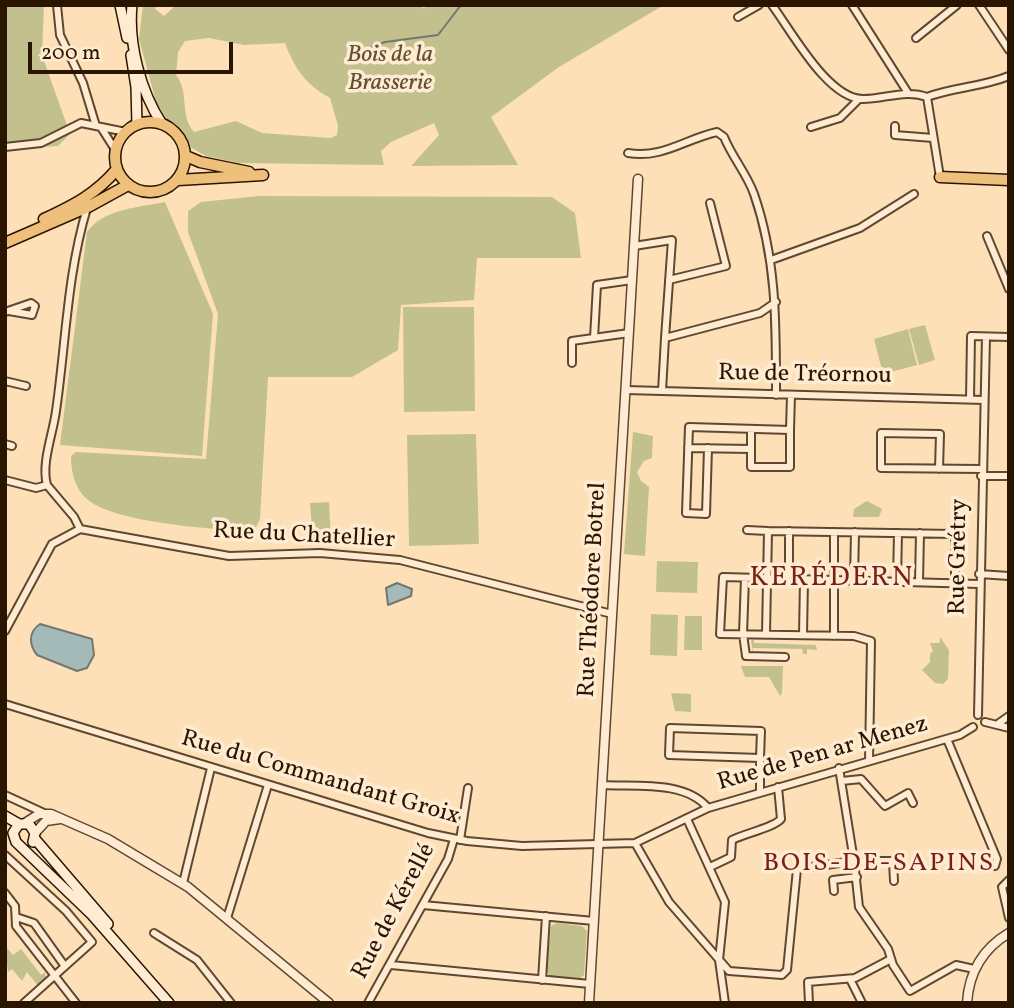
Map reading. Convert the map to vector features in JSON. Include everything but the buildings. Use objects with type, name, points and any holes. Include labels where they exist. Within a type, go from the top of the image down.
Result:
[{"type":"main road","points":[[120,5],[135,73],[137,125]]},
{"type":"main road","points":[[132,5],[130,21],[147,96],[163,124],[179,136],[186,156],[178,180]]},
{"type":"main road","points":[[163,124],[137,125],[126,132],[116,151],[117,169],[128,185],[149,193],[160,191],[178,180],[263,175],[200,162],[186,156]]},
{"type":"main road","points":[[5,237],[86,199],[103,187],[117,169]]},
{"type":"main road","points":[[940,177],[1009,180]]},
{"type":"main road","points":[[5,243],[88,207],[128,185]]},
{"type":"main road","points":[[5,816],[22,824],[35,836],[176,1003]]},
{"type":"main road","points":[[22,824],[9,830],[14,840],[92,915],[169,1003]]},
{"type":"main road","points":[[22,846],[30,845],[35,836]]},
{"type":"street","points":[[57,5],[60,35],[83,83],[99,127],[116,151]]},
{"type":"street","points":[[738,17],[759,5]]},
{"type":"street","points":[[772,5],[828,82],[845,95],[859,99],[908,93],[927,97],[984,86],[1009,76]]},
{"type":"street","points":[[852,5],[908,93]]},
{"type":"street","points":[[916,38],[957,5]]},
{"type":"street","points":[[979,5],[1009,50]]},
{"type":"street","points":[[927,97],[940,177]]},
{"type":"street","points":[[811,127],[840,118],[859,99]]},
{"type":"street","points":[[5,147],[41,143],[81,123],[126,132]]},
{"type":"street","points":[[895,126],[895,135],[933,138]]},
{"type":"street","points":[[628,153],[651,155],[706,134],[721,133],[752,190],[771,260],[776,302],[776,395]]},
{"type":"street","name":"Rue Théodore Botrel","points":[[589,1003],[638,179]]},
{"type":"street","points":[[771,260],[846,234],[914,194]]},
{"type":"street","points":[[669,280],[726,266],[710,203]]},
{"type":"street","points":[[5,631],[54,541],[80,529],[75,517],[47,485],[44,471],[60,387],[66,308],[81,226],[88,207]]},
{"type":"street","points":[[71,214],[81,226]]},
{"type":"street","points":[[987,236],[1009,289]]},
{"type":"street","points":[[634,246],[672,240],[662,391]]},
{"type":"street","points":[[594,338],[597,285],[632,279]]},
{"type":"street","points":[[665,338],[760,313],[776,302]]},
{"type":"street","points":[[572,363],[572,341],[629,333]]},
{"type":"street","points":[[970,399],[971,336],[1009,337]]},
{"type":"street","name":"Rue Grétry","points":[[978,715],[981,473],[986,337]]},
{"type":"street","points":[[5,381],[26,386]]},
{"type":"street","name":"Rue de Tréornou","points":[[626,390],[984,400]]},
{"type":"street","points":[[751,429],[751,467],[790,467],[791,395]]},
{"type":"street","points":[[708,449],[706,514],[686,513],[689,427],[790,430]]},
{"type":"street","points":[[939,469],[940,434],[881,433],[881,468],[939,469],[1009,476]]},
{"type":"street","points":[[688,448],[751,449]]},
{"type":"street","points":[[5,480],[36,488],[47,485]]},
{"type":"street","name":"Rue du Chatellier","points":[[80,529],[229,556],[320,553],[400,560],[612,614]]},
{"type":"street","points":[[747,530],[956,534],[955,583]]},
{"type":"street","points":[[766,635],[768,531]]},
{"type":"street","points":[[789,531],[789,579]]},
{"type":"street","points":[[834,532],[834,636]]},
{"type":"street","points":[[854,580],[855,532]]},
{"type":"street","points":[[897,582],[898,533]]},
{"type":"street","points":[[919,582],[920,533]]},
{"type":"street","points":[[979,574],[1009,576]]},
{"type":"street","points":[[869,761],[871,641],[834,636],[720,634],[723,577],[979,583]]},
{"type":"street","points":[[745,578],[743,634],[746,656],[785,657]]},
{"type":"street","points":[[803,635],[804,579]]},
{"type":"street","name":"Rue du Commandant Groix","points":[[5,704],[457,840],[522,846],[635,843],[708,808]]},
{"type":"street","points":[[973,727],[971,721],[978,715],[985,722],[1009,727]]},
{"type":"street","points":[[999,723],[1009,716]]},
{"type":"street","name":"Rue de Pen ar Menez","points":[[603,785],[680,790],[701,800],[708,808],[947,738],[973,727],[980,729],[985,722]]},
{"type":"street","points":[[760,792],[761,758],[761,730],[670,728],[670,755],[761,758]]},
{"type":"street","points":[[947,738],[998,859],[995,866]]},
{"type":"street","points":[[183,883],[211,768]]},
{"type":"street","points":[[839,768],[857,877],[859,907],[888,949],[910,991],[956,965],[974,969]]},
{"type":"street","points":[[842,781],[861,779],[885,806],[908,793],[914,803]]},
{"type":"street","points":[[227,918],[268,785]]},
{"type":"street","points":[[710,867],[731,858],[732,839],[754,829],[777,824],[781,819],[778,787]]},
{"type":"street","name":"Rue de Kérellé","points":[[368,1003],[457,840],[468,788]]},
{"type":"street","points":[[5,795],[108,839],[183,883],[329,1003]]},
{"type":"street","points":[[22,824],[44,813]]},
{"type":"street","points":[[35,836],[46,821],[60,819]]},
{"type":"street","points":[[687,819],[725,902],[719,960],[725,1003]]},
{"type":"street","points":[[635,843],[669,902],[729,971],[782,975],[787,970],[797,869],[853,860],[893,861],[894,881]]},
{"type":"street","points":[[5,855],[66,911],[92,942],[24,1003]]},
{"type":"street","points":[[834,891],[833,880],[857,877]]},
{"type":"street","points":[[1009,880],[1002,887],[1009,918]]},
{"type":"street","points":[[5,893],[15,906],[16,926],[76,1003]]},
{"type":"street","points":[[423,905],[594,921]]},
{"type":"street","points":[[542,980],[546,916]]},
{"type":"street","points":[[16,917],[34,923],[64,965]]},
{"type":"street","points":[[154,933],[197,960],[231,1003]]},
{"type":"street","points":[[967,1003],[974,969],[982,956],[1009,933]]},
{"type":"street","points":[[810,1003],[808,982],[850,979],[891,959]]},
{"type":"street","points":[[391,965],[590,984]]},
{"type":"street","points":[[850,979],[862,1003]]},
{"type":"green space","points":[[5,5],[44,5],[42,55],[70,134],[58,146],[5,149]]},
{"type":"green space","name":"Bois de la Brasserie","points":[[143,5],[156,5],[155,9],[164,16],[176,5],[420,5],[424,9],[426,5],[664,5],[559,67],[491,117],[518,165],[411,166],[439,135],[434,123],[391,142],[381,151],[384,165],[239,163],[206,156],[190,147],[184,134],[160,116],[139,39]],"holes":[[[209,38],[244,45],[285,43],[302,75],[330,98],[338,126],[337,135],[331,138],[262,133],[236,121],[194,132],[189,125],[183,89],[176,75],[178,52],[185,41]]]},
{"type":"green space","points":[[258,196],[552,197],[575,213],[581,258],[477,258],[474,300],[401,305],[398,350],[352,377],[268,377],[260,519],[254,531],[168,524],[102,508],[88,500],[77,486],[71,456],[76,452],[206,459],[218,314],[188,232],[188,211],[201,202]]},
{"type":"green space","points":[[165,202],[213,314],[202,456],[60,445],[87,232],[102,218],[112,214]]},
{"type":"green space","points":[[403,307],[474,307],[475,411],[404,412]]},
{"type":"green space","points":[[925,325],[935,360],[919,365],[909,329]]},
{"type":"green space","points":[[908,329],[917,365],[883,374],[874,339]]},
{"type":"green space","points":[[633,432],[653,436],[652,458],[644,461],[637,472],[641,481],[649,487],[645,556],[624,554]]},
{"type":"green space","points":[[476,434],[479,544],[409,546],[407,435]]},
{"type":"green space","points":[[867,501],[882,509],[879,517],[853,517],[854,509]]},
{"type":"green space","points":[[329,502],[331,540],[313,542],[310,503]]},
{"type":"green space","points":[[657,561],[698,562],[697,593],[656,592]]},
{"type":"green space","points":[[651,614],[678,615],[677,656],[650,655]]},
{"type":"green space","points":[[685,616],[702,616],[702,650],[684,650]]},
{"type":"green space","points":[[940,637],[949,650],[948,679],[943,684],[935,683],[922,670],[930,662],[930,653],[933,652],[930,643],[940,643]]},
{"type":"green space","points":[[754,639],[754,643],[815,643],[817,650],[807,649],[807,654],[803,654],[802,649],[753,648],[753,652],[751,641]]},
{"type":"green space","points":[[741,666],[783,666],[780,696],[769,677],[745,677]]},
{"type":"green space","points":[[671,693],[691,694],[691,712],[675,711]]},
{"type":"green space","points":[[557,923],[582,926],[587,931],[584,975],[579,979],[550,976],[546,971],[551,926]]},
{"type":"green space","points":[[5,946],[13,955],[21,949],[41,975],[45,972],[46,981],[39,987],[27,972],[22,981],[12,969],[8,972]]},
{"type":"shaded area","points":[[397,583],[412,589],[411,596],[388,605],[386,588]]},
{"type":"shaded area","points":[[40,624],[92,639],[94,655],[87,668],[77,671],[37,655],[31,639],[33,631]]},
{"type":"waterway","points":[[363,51],[385,42],[438,35],[461,5]]},
{"type":"district","name":"KERÉDERN","points":[[832,580]]},
{"type":"district","name":"BOIS-DE-SAPINS","points":[[879,865]]}]
